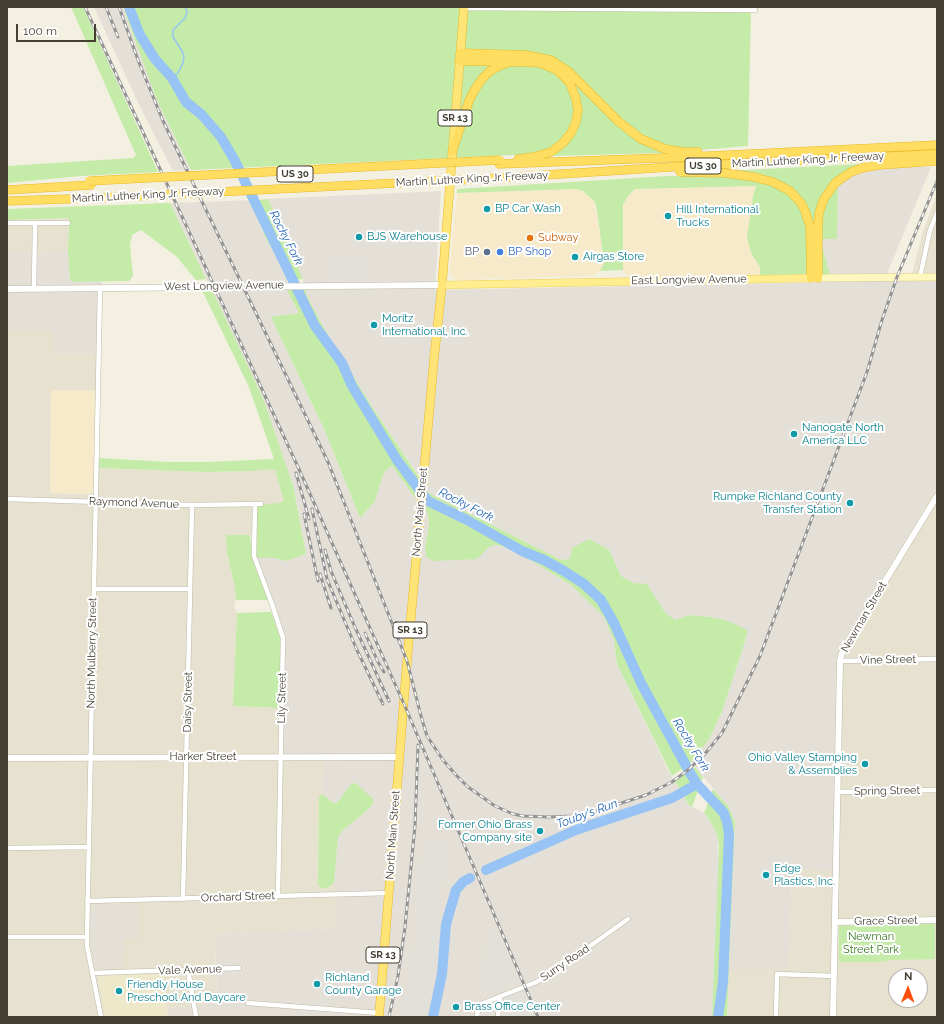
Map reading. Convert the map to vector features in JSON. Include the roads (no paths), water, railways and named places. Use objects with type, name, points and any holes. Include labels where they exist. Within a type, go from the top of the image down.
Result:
[{"type":"highway","name":"North Main Street","points":[[379,1015],[399,757],[423,475],[442,285],[464,7]]},
{"type":"highway","points":[[460,57],[526,55],[551,60],[568,71],[630,132],[648,143],[665,149],[684,152],[815,147],[835,150]]},
{"type":"highway","points":[[460,57],[515,62],[534,62],[546,65],[562,74],[570,84],[575,94],[578,116],[574,127],[567,138],[551,152],[533,157],[500,162]]},
{"type":"highway","points":[[452,152],[469,101],[478,83],[494,68],[515,62]]},
{"type":"highway","points":[[912,144],[937,141]]},
{"type":"highway","name":"Martin Luther King Jr. Freeway","points":[[7,190],[90,183],[500,162],[681,158],[891,148],[912,144],[937,145]]},
{"type":"highway","name":"Martin Luther King Jr. Freeway","points":[[7,201],[68,199],[98,200],[498,180],[687,166],[907,159],[937,154]]},
{"type":"highway","points":[[814,278],[818,220],[821,206],[827,193],[841,178],[856,170],[907,159],[937,161]]},
{"type":"highway","points":[[498,180],[680,172],[725,173],[764,179],[790,191],[805,211],[811,230],[814,278]]},
{"type":"main road","name":"East Longview Avenue","points":[[442,285],[937,277]]},
{"type":"street","points":[[464,7],[755,10]]},
{"type":"street","points":[[920,277],[929,234],[937,214]]},
{"type":"street","points":[[34,288],[35,223]]},
{"type":"street","points":[[7,224],[68,223]]},
{"type":"street","name":"West Longview Avenue","points":[[7,289],[442,285]]},
{"type":"street","name":"North Mulberry Street","points":[[100,288],[87,937],[92,973],[101,1017]]},
{"type":"street","name":"Newman Street","points":[[833,1017],[840,661],[844,648],[937,496]]},
{"type":"street","name":"Raymond Avenue","points":[[7,499],[192,505],[261,504]]},
{"type":"street","name":"Lily Street","points":[[255,504],[254,556],[283,638],[278,896]]},
{"type":"street","name":"Daisy Street","points":[[183,899],[192,505]]},
{"type":"street","points":[[94,588],[190,589]]},
{"type":"street","name":"Vine Street","points":[[840,661],[937,659]]},
{"type":"street","name":"Harker Street","points":[[7,758],[280,756],[399,757]]},
{"type":"street","name":"Spring Street","points":[[837,792],[937,790]]},
{"type":"street","points":[[7,848],[89,848]]},
{"type":"street","name":"Orchard Street","points":[[88,901],[388,893]]},
{"type":"street","name":"Surry Road","points":[[478,1017],[478,1009],[481,1004],[548,976],[628,919]]},
{"type":"street","name":"Grace Street","points":[[836,922],[937,920]]},
{"type":"street","points":[[7,937],[87,937]]},
{"type":"street","name":"Vale Avenue","points":[[92,973],[239,968]]},
{"type":"street","points":[[188,970],[196,1017]]},
{"type":"street","points":[[776,1017],[777,974],[834,976]]},
{"type":"street","points":[[498,1017],[500,996]]},
{"type":"street","points":[[248,1003],[379,1015]]},
{"type":"waterway","name":"Rocky Fork","points":[[129,7],[140,35],[155,59],[172,78],[186,102],[202,115],[221,137],[235,161],[315,326],[342,363],[352,386],[397,460],[428,501],[467,520],[522,551],[544,560],[564,571],[584,584],[601,600],[614,623],[641,683],[690,773],[697,784],[724,813],[727,822],[729,834],[723,982],[718,1017]]},
{"type":"waterway","points":[[172,78],[178,73],[183,63],[184,56],[173,37],[173,30],[185,18],[187,13],[186,7]]},
{"type":"waterway","name":"Touby's Run","points":[[486,870],[576,830],[672,798],[697,784]]},
{"type":"waterway","name":"Touby's Run","points":[[433,1017],[442,974],[446,924],[456,890],[463,882],[470,878]]},
{"type":"railway","points":[[85,7],[298,467],[404,704],[538,1017]]},
{"type":"railway","points":[[106,7],[118,37]]},
{"type":"railway","points":[[119,7],[138,60],[163,121],[328,462],[407,661],[427,736],[443,760],[468,787],[495,806],[513,814],[549,817],[572,816],[600,810],[646,795],[672,782],[688,770],[704,755],[722,733],[760,656],[867,372],[882,320],[897,277],[937,181]]},
{"type":"railway","points":[[296,473],[309,519]]},
{"type":"railway","points":[[312,509],[327,579],[356,648],[383,704]]},
{"type":"railway","points":[[304,514],[318,581]]},
{"type":"railway","points":[[325,550],[331,571],[389,701]]},
{"type":"railway","points":[[320,574],[331,608]]},
{"type":"railway","points":[[365,633],[384,672]]},
{"type":"railway","points":[[389,1017],[398,976],[405,927],[415,826],[418,745]]},
{"type":"place","name":"BP Car Wash","points":[[487,209]]},
{"type":"place","name":"Hill International Trucks","points":[[668,216]]},
{"type":"place","name":"BJS Warehouse","points":[[359,237]]},
{"type":"place","name":"Subway","points":[[530,238]]},
{"type":"place","name":"BP","points":[[487,252]]},
{"type":"place","name":"BP Shop","points":[[500,252]]},
{"type":"place","name":"Airgas Store","points":[[575,257]]},
{"type":"place","name":"Moritz International, Inc.","points":[[374,325]]},
{"type":"place","name":"Nanogate North America LLC","points":[[794,434]]},
{"type":"place","name":"Rumpke Richland County Transfer Station","points":[[850,503]]},
{"type":"place","name":"Ohio Valley Stamping & Assemblies","points":[[865,764]]},
{"type":"place","name":"Former Ohio Brass Company site","points":[[540,831]]},
{"type":"place","name":"Edge Plastics, Inc.","points":[[766,875]]},
{"type":"place","name":"Richland County Garage","points":[[317,984]]},
{"type":"place","name":"Friendly House Preschool And Daycare","points":[[119,991]]},
{"type":"place","name":"Brass Office Center","points":[[456,1007]]},
{"type":"park label","name":"Newman Street Park","points":[[871,943]]}]
